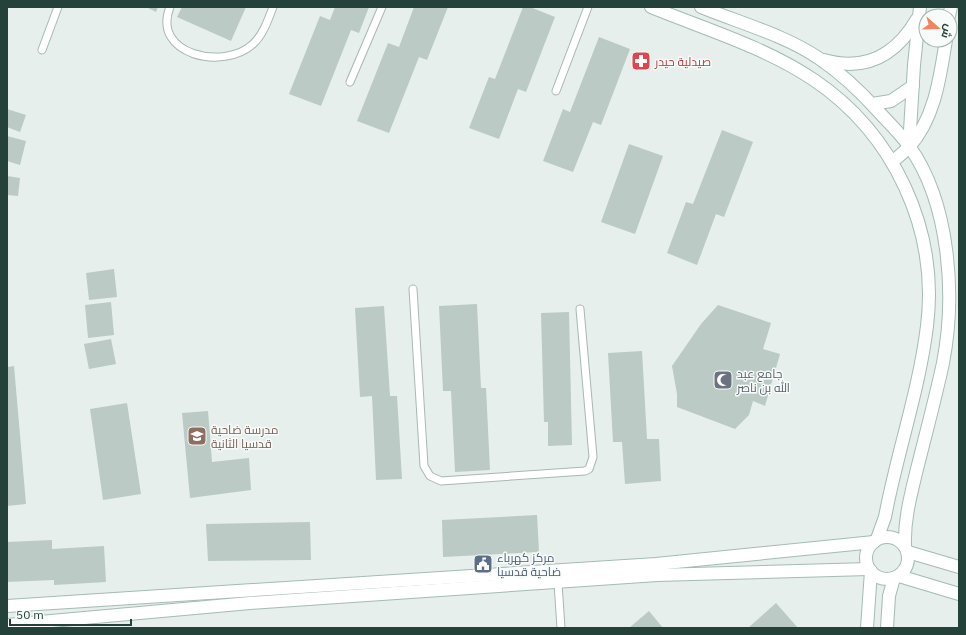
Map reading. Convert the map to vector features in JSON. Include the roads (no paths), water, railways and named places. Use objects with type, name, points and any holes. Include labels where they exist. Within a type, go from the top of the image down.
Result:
[{"type":"main road","points":[[651,7],[768,54],[814,80],[834,95],[860,120],[893,161],[908,192],[920,224],[927,258],[930,292],[922,360],[885,517],[876,541],[866,557],[870,570],[867,628]]},
{"type":"main road","points":[[701,7],[774,36],[819,58],[836,63],[853,64],[869,61],[885,54],[899,44],[918,15]]},
{"type":"main road","points":[[910,147],[913,86],[918,33]]},
{"type":"main road","points":[[893,161],[910,147],[926,121],[934,102],[945,48]]},
{"type":"main road","points":[[819,58],[846,79],[872,104],[910,147],[926,179],[939,214],[947,251],[950,288],[949,325],[943,362],[907,510],[907,565],[896,577],[889,596],[887,628]]},
{"type":"main road","points":[[834,95],[846,79]]},
{"type":"main road","points":[[872,104],[892,102],[913,86]]},
{"type":"main road","points":[[7,625],[250,603],[406,593],[558,577],[657,569],[876,541],[888,537],[895,538],[906,549],[959,567]]},
{"type":"main road","points":[[657,569],[870,570],[881,578],[896,577],[959,594]]},
{"type":"main road","points":[[7,606],[404,580],[558,577]]},
{"type":"main road","points":[[404,580],[406,593]]},
{"type":"lane","points":[[42,50],[58,7]]},
{"type":"lane","points":[[170,7],[167,24],[173,40],[187,50],[216,58],[237,55],[254,43],[260,35],[273,7]]},
{"type":"lane","points":[[350,82],[382,7]]},
{"type":"lane","points":[[556,91],[588,7]]},
{"type":"lane","points":[[413,289],[424,466],[430,476],[441,481],[585,471],[589,469],[593,457],[580,309]]},
{"type":"lane","points":[[558,577],[561,628]]},
{"type":"place","name":"صيدلية حيدر","points":[[641,61]]},
{"type":"place","name":"جامع عبد الله بن ناصر","points":[[723,380]]},
{"type":"place","name":"مدرسة ضاحية قدسيا الثانية","points":[[197,436]]},
{"type":"place","name":"مركز كهرباء ضاحية قدسيا","points":[[483,564]]}]
